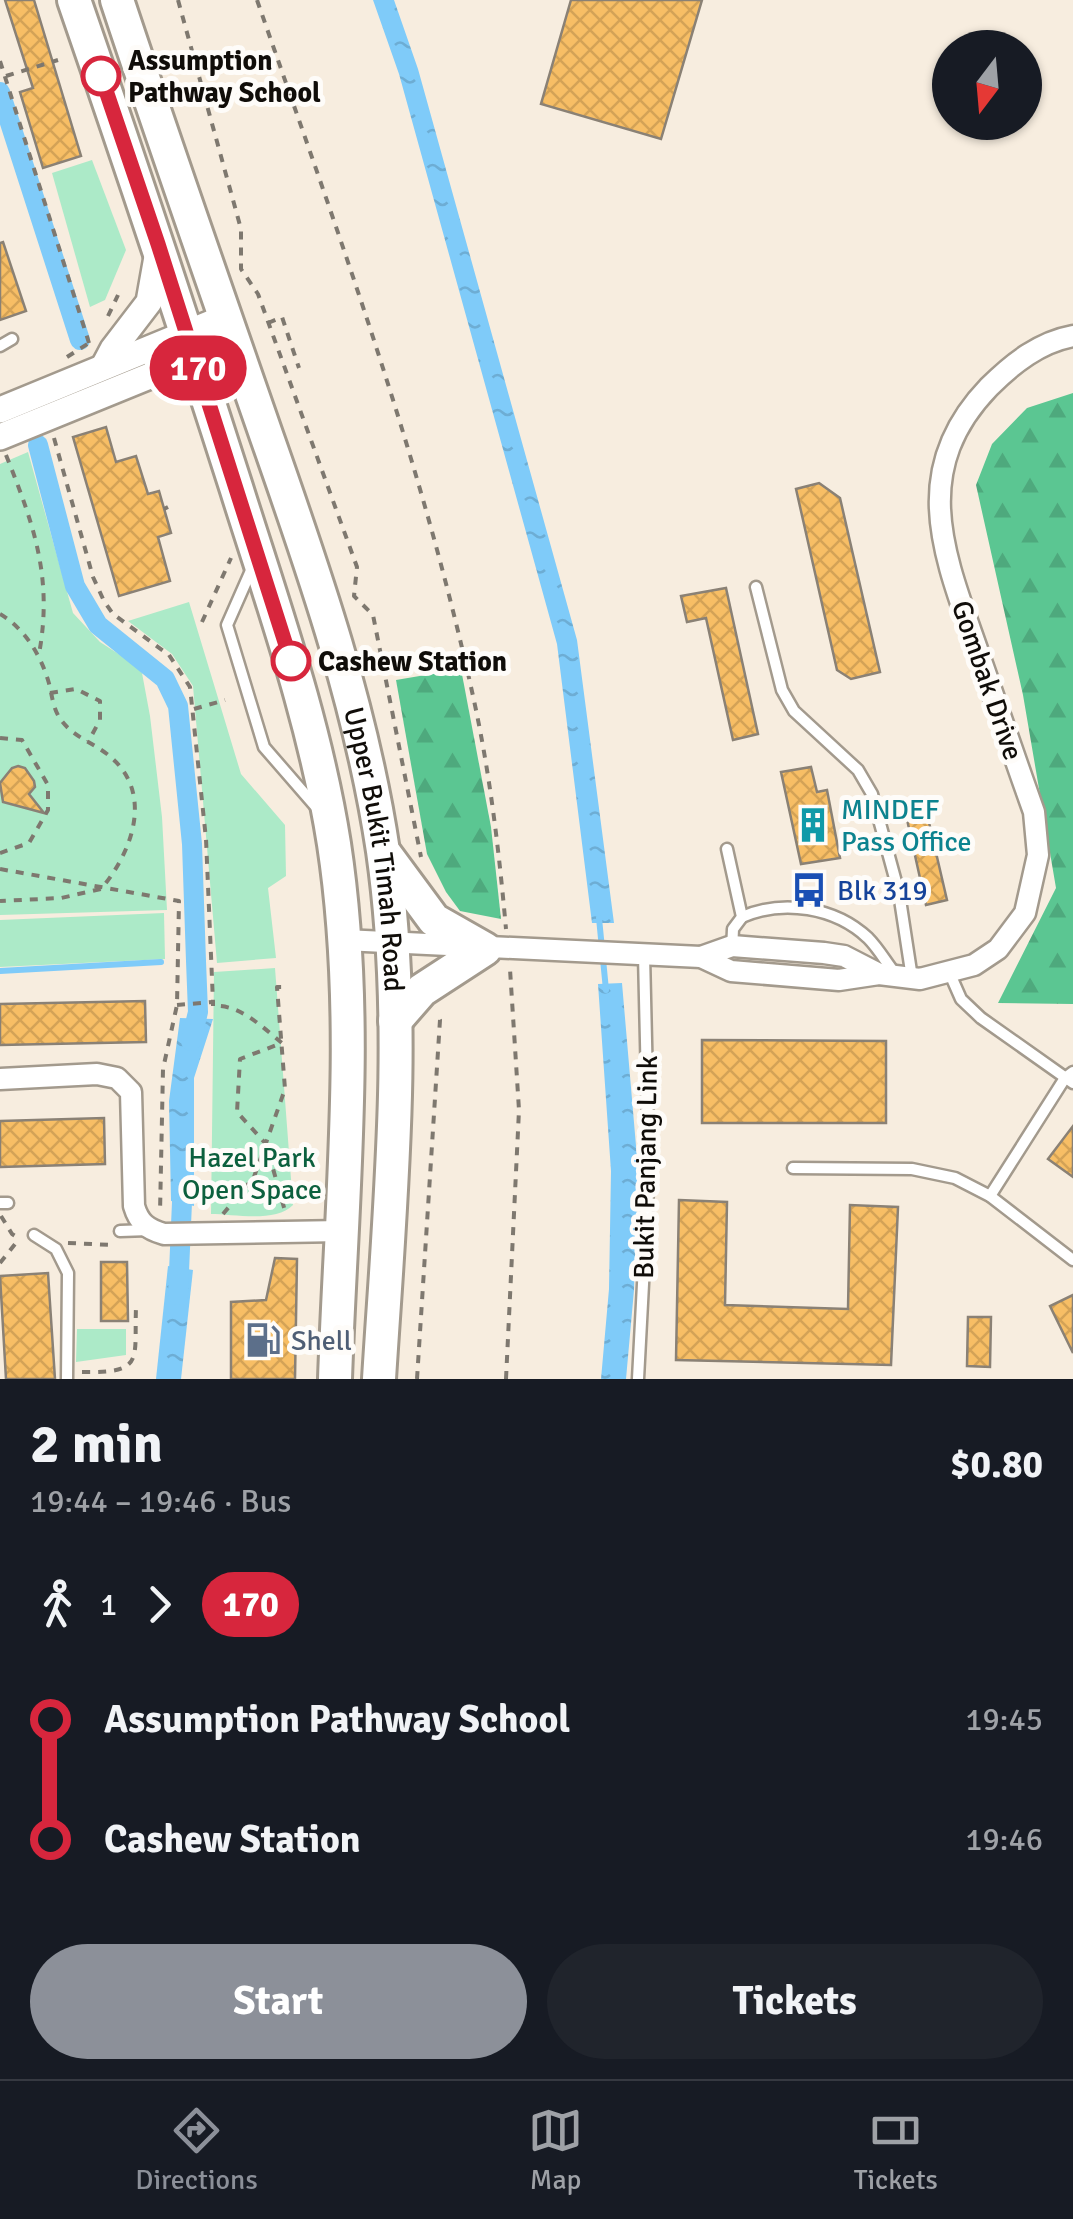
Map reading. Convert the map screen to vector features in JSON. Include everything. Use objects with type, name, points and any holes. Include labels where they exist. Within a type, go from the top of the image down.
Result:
[{"type":"highway","name":"Upper Bukit Timah Road","points":[[74,0],[191,346],[246,553],[282,631],[317,753],[344,940],[348,1131],[335,1379]]},
{"type":"highway","name":"Upper Bukit Timah Road","points":[[117,0],[325,605],[363,745],[382,850],[392,941],[395,1022],[396,1081],[378,1379]]},
{"type":"highway","points":[[282,631],[293,608],[313,602],[325,605]]},
{"type":"highway","points":[[382,850],[434,920],[495,936]]},
{"type":"highway","points":[[395,1022],[422,990],[495,936]]},
{"type":"street","points":[[104,366],[112,349],[149,302],[158,244]]},
{"type":"street","points":[[18,422],[231,332]]},
{"type":"street","name":"Gombak Drive","points":[[344,940],[495,936],[576,952],[701,958],[732,971],[839,980],[950,974],[974,965],[998,949],[1025,912],[1038,855],[1034,812],[945,556],[939,510],[944,466],[964,416],[1002,374],[1050,340],[1073,336]]},
{"type":"street","points":[[18,422],[42,392],[66,371],[191,346]]},
{"type":"street","name":"Gombak Drive","points":[[701,958],[732,946],[844,956],[896,977]]},
{"type":"street","points":[[0,1079],[97,1074],[118,1078],[131,1092],[134,1206],[138,1218],[158,1232],[341,1231]]},
{"type":"lane","points":[[0,346],[12,339]]},
{"type":"lane","points":[[246,553],[226,625],[264,747],[330,824]]},
{"type":"lane","points":[[756,587],[782,690],[794,711],[858,770],[872,794],[899,893],[896,977]]},
{"type":"lane","points":[[728,849],[742,916]]},
{"type":"lane","points":[[732,971],[733,929],[742,916],[754,911],[804,908],[835,916],[871,941],[896,977]]},
{"type":"lane","name":"Bukit Panjang Link","points":[[638,1379],[650,1170],[644,955]]},
{"type":"lane","points":[[950,974],[960,999],[980,1018],[1070,1078],[990,1196]]},
{"type":"lane","points":[[793,1168],[912,1169],[955,1178],[990,1196],[1073,1260]]},
{"type":"lane","points":[[120,1231],[158,1232]]},
{"type":"lane","points":[[39,1238],[56,1249],[68,1273],[67,1376]]},
{"type":"path","points":[[178,0],[241,229],[241,269],[258,294],[357,567],[354,596],[373,615],[420,854],[426,868]]},
{"type":"path","points":[[257,0],[376,342],[446,584],[477,718],[496,828],[495,936]]},
{"type":"path","points":[[5,76],[58,60]]},
{"type":"path","points":[[0,61],[89,343]]},
{"type":"path","points":[[102,330],[118,295]]},
{"type":"path","points":[[268,323],[282,317],[299,368]]},
{"type":"path","points":[[66,371],[96,339]]},
{"type":"path","points":[[0,901],[61,898],[101,889],[121,861],[134,833],[136,814],[134,795],[123,771],[109,755],[74,734],[61,720],[50,693],[39,654],[46,618],[45,581],[27,506],[18,422]]},
{"type":"path","points":[[18,422],[113,614],[168,655],[190,687],[207,858],[212,1003]]},
{"type":"path","points":[[202,622],[246,553]]},
{"type":"path","points":[[0,614],[39,654]]},
{"type":"path","points":[[50,693],[76,690],[100,701],[100,720],[88,742]]},
{"type":"path","points":[[194,709],[225,700]]},
{"type":"path","points":[[0,738],[22,740],[48,785],[48,810],[30,844],[0,853]]},
{"type":"path","points":[[0,870],[179,901],[179,1004],[163,1069],[158,1232]]},
{"type":"path","points":[[506,1379],[520,1110],[510,972]]},
{"type":"path","points":[[203,1233],[254,1177],[266,1144],[284,1089],[277,987],[285,987]]},
{"type":"path","points":[[417,1379],[440,1020],[432,1002]]},
{"type":"path","points":[[179,1004],[225,1005],[250,1017],[282,1043]]},
{"type":"path","points":[[282,1043],[240,1058],[238,1112],[266,1144],[284,1200],[285,1218]]},
{"type":"path","points":[[39,1238],[120,1244]]},
{"type":"path","points":[[0,1262],[20,1239]]},
{"type":"path","points":[[67,1376],[118,1372],[132,1362],[137,1350],[136,1307]]},
{"type":"green space","points":[[92,160],[126,250],[105,300],[90,307],[52,173]]},
{"type":"green space","points":[[1073,393],[1073,1004],[998,1003],[1056,888],[1023,695],[976,485],[992,444],[1027,408]]},
{"type":"green space","points":[[28,452],[73,613],[100,642],[142,673],[162,817],[167,910],[0,915],[0,464]]},
{"type":"green space","points":[[189,602],[241,774],[285,825],[286,876],[268,888],[276,958],[217,963],[193,686],[172,654],[128,621]]},
{"type":"green space","points":[[461,669],[491,827],[501,919],[460,911],[427,854],[396,680]]},
{"type":"green space","points":[[164,913],[165,959],[0,967],[0,920]]},
{"type":"green space","name":"Hazel Park Open Space","points":[[275,968],[293,1205],[266,1216],[211,1214],[214,972]]},
{"type":"green space","points":[[77,1329],[126,1329],[126,1355],[76,1362]]},
{"type":"water","points":[[373,0],[394,0],[418,69],[577,640],[614,923],[592,923],[557,644],[399,74]]},
{"type":"water","points":[[622,983],[638,1169],[634,1290],[626,1379],[601,1379],[609,1289],[611,1171],[598,984]]},
{"type":"water","points":[[180,1018],[213,1019],[194,1078],[194,1206],[171,1201],[169,1101]]},
{"type":"water","points":[[168,1266],[193,1270],[181,1379],[156,1379]]},
{"type":"building","points":[[5,0],[34,0],[81,156],[43,168],[20,92],[33,88]]},
{"type":"building","points":[[571,0],[702,0],[661,139],[541,104]]},
{"type":"building","points":[[3,242],[26,311],[0,320],[0,243]]},
{"type":"building","points":[[106,427],[116,462],[136,456],[148,494],[159,491],[171,533],[158,537],[170,581],[119,596],[73,437]]},
{"type":"building","points":[[819,483],[840,498],[880,672],[851,679],[837,670],[796,489]]},
{"type":"building","points":[[726,588],[758,734],[733,740],[706,618],[687,622],[681,596]]},
{"type":"building","points":[[18,766],[25,768],[34,781],[35,787],[29,794],[44,813],[3,802],[0,783]]},
{"type":"building","name":"MINDEF Pass Office","points":[[811,767],[817,792],[827,790],[840,858],[801,864],[781,772]]},
{"type":"building","points":[[924,801],[947,900],[926,905],[904,806]]},
{"type":"building","points":[[145,1001],[146,1042],[0,1045],[0,1004]]},
{"type":"building","points":[[702,1040],[886,1041],[886,1123],[702,1123]]},
{"type":"building","points":[[104,1118],[105,1164],[0,1167],[0,1121]]},
{"type":"building","points":[[1073,1126],[1073,1177],[1048,1159]]},
{"type":"building","points":[[679,1200],[727,1202],[725,1305],[848,1309],[850,1205],[898,1207],[891,1365],[676,1360]]},
{"type":"building","name":"Shell","points":[[275,1258],[297,1259],[295,1379],[231,1379],[231,1302],[266,1300]]},
{"type":"building","points":[[101,1262],[127,1262],[128,1321],[101,1321]]},
{"type":"building","points":[[48,1273],[55,1379],[6,1379],[0,1276]]},
{"type":"building","points":[[1073,1295],[1073,1353],[1050,1306]]},
{"type":"building","points":[[968,1317],[991,1317],[990,1367],[967,1366]]},
{"type":"waterway","points":[[0,92],[80,340]]},
{"type":"waterway","points":[[38,445],[75,586],[98,625],[165,679],[178,706],[192,844],[198,1012],[191,1041]]},
{"type":"waterway","points":[[599,918],[606,990]]},
{"type":"waterway","points":[[0,971],[161,962]]},
{"type":"waterway","points":[[178,1295],[183,1179]]},
{"type":"bus line","name":"170","points":[[101,76],[291,661]]},
{"type":"place","name":"Assumption Pathway School","points":[[101,76]]},
{"type":"place","name":"Cashew Station","points":[[291,661]]},
{"type":"place","name":"MINDEF Pass Office","points":[[813,825]]},
{"type":"place","name":"Blk 319","points":[[809,890]]},
{"type":"place","name":"Shell","points":[[263,1340]]}]
